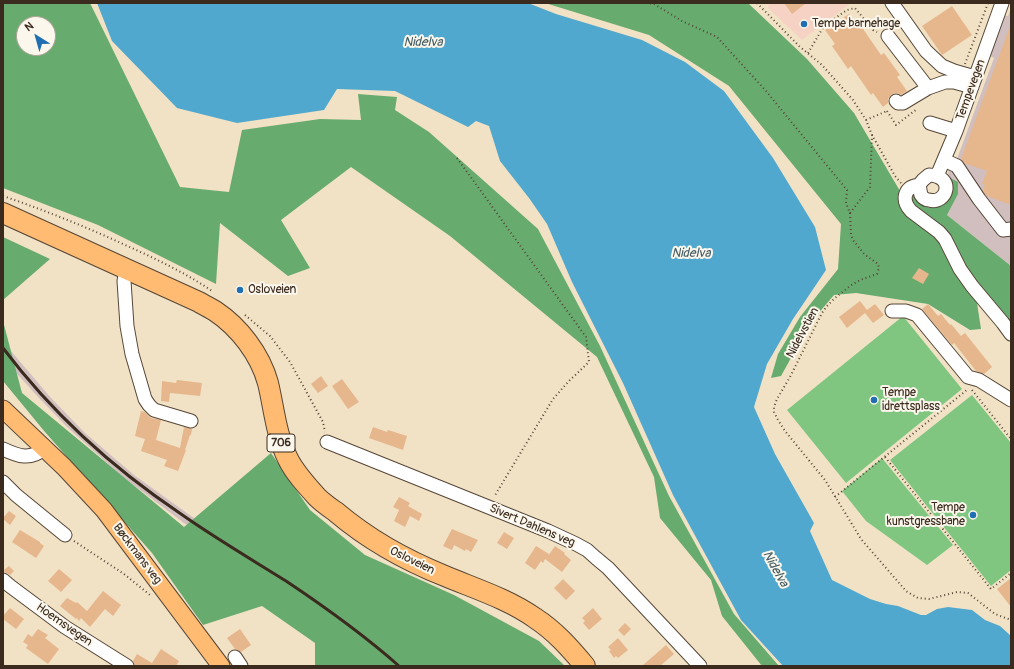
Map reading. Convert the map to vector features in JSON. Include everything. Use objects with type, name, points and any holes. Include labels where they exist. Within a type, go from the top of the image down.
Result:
[{"type":"highway","name":"Osloveien","points":[[3,213],[199,302],[229,322],[241,335],[261,365],[267,382],[278,430],[287,457],[298,476],[319,499],[368,537],[392,552],[436,573],[493,595],[526,611],[551,629],[585,666]]},
{"type":"main road","name":"Bøckmans veg","points":[[3,409],[45,448],[104,510],[221,666]]},
{"type":"street","points":[[892,3],[926,51],[942,66],[962,73],[973,82]]},
{"type":"street","name":"Tempevegen","points":[[937,176],[956,131],[1002,3]]},
{"type":"street","points":[[888,36],[928,88]]},
{"type":"street","points":[[897,102],[903,103],[928,88],[945,82],[973,82]]},
{"type":"street","points":[[930,123],[956,131]]},
{"type":"street","points":[[944,160],[957,166],[979,199],[1003,230],[1011,229]]},
{"type":"street","points":[[919,185],[921,195],[926,200],[934,201],[940,199],[945,193],[946,186],[943,180],[937,176],[929,175],[919,185],[913,186],[906,191],[905,201],[907,207],[939,232],[944,238],[960,269],[1011,334]]},
{"type":"street","points":[[126,269],[124,280],[127,326],[132,354],[145,399],[154,410],[191,421]]},
{"type":"street","points":[[892,311],[906,311],[917,316],[968,377],[979,380],[1011,400]]},
{"type":"street","name":"Sivert Dahlens veg","points":[[327,442],[565,538],[586,550],[608,568],[700,666]]},
{"type":"street","points":[[3,448],[22,456],[28,456],[34,455],[45,448]]},
{"type":"street","points":[[3,482],[16,495],[65,535]]},
{"type":"street","name":"Hoemsvegen","points":[[3,580],[66,627],[127,666]]},
{"type":"path","name":"Nidelvstien","points":[[646,3],[654,4],[682,21],[717,37],[766,91],[847,190],[846,203],[850,213],[851,235],[853,240],[864,254],[878,264],[879,268],[877,274],[860,280],[850,286],[834,298],[822,313],[790,377],[777,399],[774,412],[778,420],[785,431],[825,480],[861,539],[906,591],[918,598],[929,599],[957,592],[968,593],[995,614],[1011,620]]},
{"type":"path","points":[[757,3],[798,46],[822,65],[853,100],[866,120],[895,176],[906,191]]},
{"type":"path","points":[[962,73],[988,3]]},
{"type":"path","points":[[808,53],[824,26],[847,10],[855,8],[873,30],[888,36]]},
{"type":"path","points":[[866,120],[887,111],[897,102]]},
{"type":"path","points":[[850,213],[870,187],[872,134]]},
{"type":"path","points":[[457,158],[586,337],[589,362],[553,399],[493,500],[490,508]]},
{"type":"path","points":[[835,496],[970,388],[1011,439]]},
{"type":"path","points":[[884,457],[991,589],[1011,573]]},
{"type":"path","points":[[65,535],[124,574],[153,598]]},
{"type":"shaded area","name":"Tempe barnehage","points":[[769,3],[851,3],[802,40],[768,8]]},
{"type":"shaded area","points":[[1011,8],[1011,266],[947,215],[958,193],[948,177],[949,166],[957,159],[994,58],[988,55],[1003,15],[1008,16]]},
{"type":"shaded area","points":[[5,344],[51,398],[85,433],[134,475],[191,516],[323,601],[316,606],[184,523],[123,477],[67,427],[8,364]]},
{"type":"green space","points":[[3,3],[90,3],[180,187],[229,192],[242,130],[320,119],[361,120],[358,94],[397,97],[395,110],[429,132],[538,229],[600,346],[669,496],[734,614],[779,666],[762,666],[722,616],[711,580],[660,518],[654,477],[597,357],[450,236],[351,167],[281,220],[310,268],[288,276],[220,223],[216,284],[98,225],[3,188]]},
{"type":"green space","points":[[545,3],[749,4],[807,59],[854,113],[900,191],[899,200],[904,213],[939,238],[959,277],[977,303],[981,329],[970,330],[928,304],[856,293],[834,295],[811,322],[781,376],[771,378],[778,354],[800,317],[838,269],[841,224],[729,86],[649,35]]},
{"type":"green space","points":[[948,177],[958,182],[958,194],[947,215],[1011,266],[1011,330],[913,207],[909,198],[913,191],[920,203],[927,207],[935,208],[940,206]]},
{"type":"green space","points":[[3,237],[50,259],[3,300]]},
{"type":"green space","name":"Tempe idrettsplass","points":[[903,316],[962,389],[846,483],[787,410]]},
{"type":"green space","points":[[3,321],[22,393],[184,527],[271,453],[310,510],[365,555],[454,595],[539,641],[565,666],[315,666],[315,643],[262,606],[203,625],[152,553],[45,432],[3,381]]},
{"type":"green space","name":"Tempe kunstgressbane","points":[[972,395],[1011,443],[1011,570],[991,586],[890,460]]},
{"type":"green space","points":[[882,458],[953,545],[927,565],[866,521],[842,491]]},
{"type":"water","name":"Nidelva","points":[[97,3],[528,3],[556,14],[642,40],[685,62],[724,91],[773,158],[815,227],[826,270],[793,319],[767,364],[754,407],[775,454],[814,523],[810,531],[832,580],[870,599],[898,606],[921,615],[926,615],[937,609],[948,607],[972,610],[985,620],[1000,626],[1011,636],[1011,666],[783,666],[741,620],[673,495],[623,383],[572,282],[547,224],[500,161],[489,126],[476,121],[468,127],[395,91],[337,89],[324,110],[237,123],[177,108],[112,41]]},
{"type":"building","points":[[784,3],[806,3],[792,14]]},
{"type":"building","points":[[952,6],[972,35],[942,55],[922,26]]},
{"type":"building","points":[[849,14],[859,28],[861,26],[881,55],[884,53],[900,75],[897,77],[907,91],[901,95],[894,93],[891,95],[888,99],[888,103],[883,107],[873,93],[871,95],[851,66],[848,69],[832,46],[835,44],[825,30]]},
{"type":"building","points":[[1010,26],[1011,205],[987,196],[983,191],[985,185],[982,184],[987,171],[964,163],[961,159]]},
{"type":"building","points":[[919,268],[929,274],[923,284],[912,278]]},
{"type":"building","points":[[860,301],[867,310],[875,304],[884,315],[873,323],[865,313],[847,328],[839,317]]},
{"type":"building","points":[[928,304],[938,316],[941,314],[961,336],[965,333],[992,367],[984,374],[976,371],[954,343],[952,345],[922,309]]},
{"type":"building","points":[[321,376],[328,386],[318,393],[311,384]]},
{"type":"building","points":[[342,379],[359,402],[348,409],[332,386]]},
{"type":"building","points":[[177,380],[202,383],[200,396],[170,393],[169,402],[161,401],[162,381],[176,383]]},
{"type":"building","points":[[141,411],[145,412],[151,418],[161,420],[156,440],[180,448],[184,427],[192,429],[178,471],[164,466],[167,460],[141,451],[145,439],[135,436]]},
{"type":"building","points":[[373,427],[387,432],[388,430],[407,436],[403,450],[369,438]]},
{"type":"building","points":[[399,497],[410,503],[408,506],[422,514],[419,521],[410,516],[405,527],[394,521],[399,510],[393,507]]},
{"type":"building","points":[[9,511],[16,516],[10,525],[3,519]]},
{"type":"building","points":[[452,529],[478,540],[471,552],[466,549],[465,551],[454,545],[452,550],[443,546]]},
{"type":"building","points":[[20,530],[44,546],[36,558],[12,542]]},
{"type":"building","points":[[504,532],[514,538],[507,549],[497,543]]},
{"type":"building","points":[[536,546],[549,554],[548,556],[555,546],[565,553],[564,554],[571,560],[562,572],[545,559],[543,563],[541,561],[535,570],[525,563]]},
{"type":"building","points":[[9,566],[14,571],[10,575],[3,571]]},
{"type":"building","points":[[59,569],[72,580],[61,592],[48,581]]},
{"type":"building","points":[[1011,578],[1011,607],[997,589]]},
{"type":"building","points":[[563,579],[575,591],[566,600],[554,588]]},
{"type":"building","points":[[103,591],[121,605],[113,616],[105,609],[90,627],[81,618],[79,621],[60,606],[67,598],[76,603],[77,602],[87,611]]},
{"type":"building","points":[[10,608],[24,619],[16,629],[3,619],[3,616]]},
{"type":"building","points":[[593,608],[602,619],[589,630],[583,623],[585,621],[582,618]]},
{"type":"building","points":[[625,623],[631,629],[624,636],[618,630]]},
{"type":"building","points":[[38,629],[48,635],[45,638],[59,649],[48,664],[26,648],[28,645],[23,642],[28,634],[32,637]]},
{"type":"building","points":[[240,629],[251,645],[241,652],[235,649],[227,638]]},
{"type":"building","points":[[618,638],[628,650],[618,658],[616,656],[614,658],[608,647]]},
{"type":"building","points":[[666,645],[674,654],[660,666],[642,666]]},
{"type":"building","points":[[161,649],[179,661],[176,666],[135,665],[133,661],[137,654],[152,663]]},
{"type":"railway","points":[[3,348],[42,395],[108,459],[156,497],[315,601],[358,632],[399,666]]},
{"type":"place","name":"Tempe barnehage","points":[[804,24]]},
{"type":"place","name":"Osloveien","points":[[240,290]]},
{"type":"place","name":"Tempe idrettsplass","points":[[874,400]]},
{"type":"place","name":"Tempe kunstgressbane","points":[[973,515]]}]
